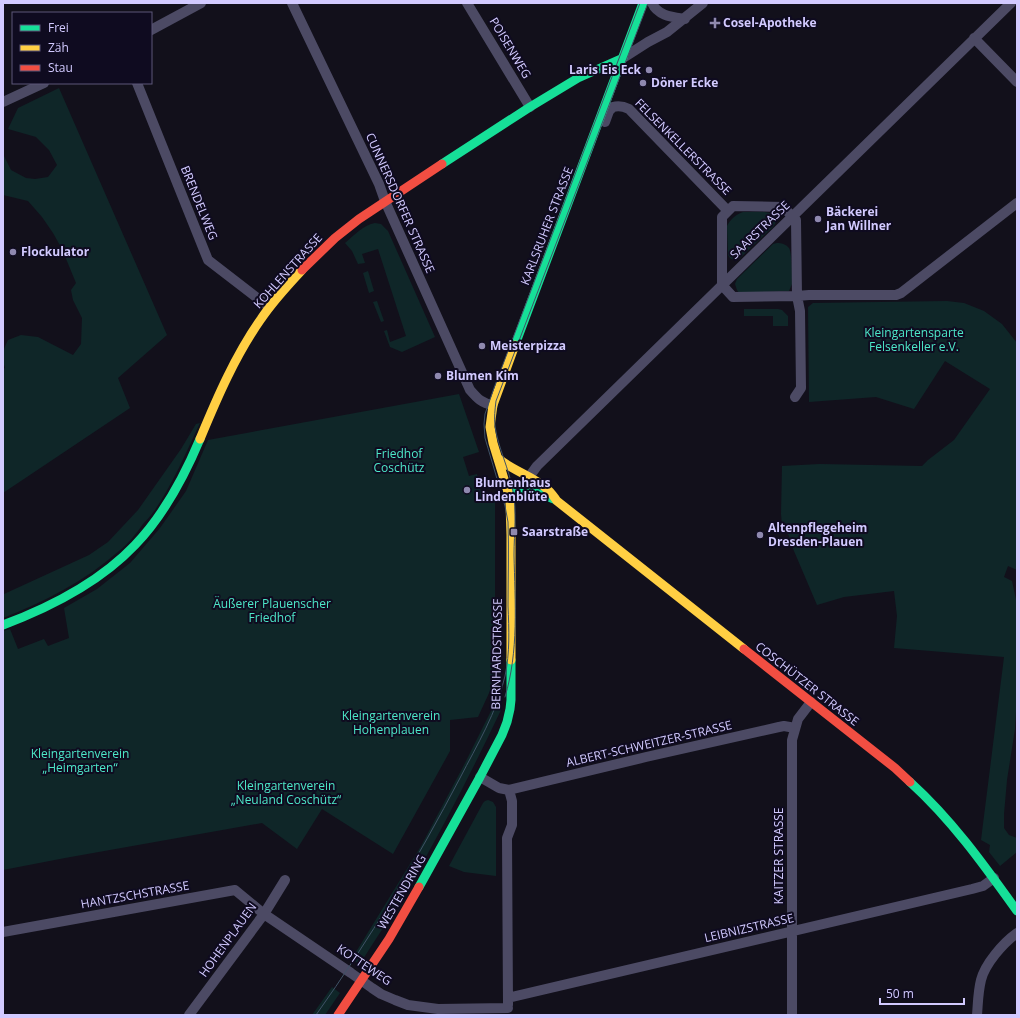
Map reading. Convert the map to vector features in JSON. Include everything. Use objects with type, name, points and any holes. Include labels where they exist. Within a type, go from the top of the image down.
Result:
[{"type":"street","points":[[152,29],[200,3]]},
{"type":"street","name":"CUNNERSDORFER STRASSE","points":[[292,3],[379,184],[385,201],[470,390],[477,398],[493,405]]},
{"type":"street","name":"POISENWEG","points":[[467,3],[530,107]]},
{"type":"street","name":"KARLSRUHER STRASSE","points":[[498,459],[490,427],[493,405],[643,3]]},
{"type":"street","points":[[652,3],[653,6],[665,15],[685,19]]},
{"type":"street","points":[[623,58],[667,32],[704,3]]},
{"type":"street","name":"SAARSTRASSE","points":[[529,477],[537,466],[1011,3]]},
{"type":"street","points":[[974,38],[1017,82]]},
{"type":"street","name":"KOHLENSTRASSE","points":[[3,625],[39,610],[96,579],[118,562],[138,542],[163,511],[182,478],[205,430],[213,408],[243,347],[256,326],[288,285],[336,236],[358,218],[530,107],[578,78],[623,58]]},
{"type":"street","points":[[3,102],[42,84]]},
{"type":"street","name":"BRENDELWEG","points":[[137,84],[208,260],[269,308]]},
{"type":"street","name":"FELSENKELLERSTRASSE","points":[[591,143],[602,130],[609,111],[613,107],[624,106],[634,114],[728,211]]},
{"type":"street","points":[[795,397],[801,388],[800,311],[797,296],[796,220],[783,207],[733,206],[722,217],[722,286],[732,297],[797,296],[809,295],[896,295],[901,293],[1017,203]]},
{"type":"street","name":"COSCHÜTZER STRASSE","points":[[498,459],[548,489],[557,501]]},
{"type":"street","name":"BERNHARDSTRASSE","points":[[480,777],[502,734],[510,709],[510,503],[498,459]]},
{"type":"street","name":"COSCHÜTZER STRASSE","points":[[508,492],[535,492],[544,494],[557,501],[895,768],[943,814],[973,850],[1017,911]]},
{"type":"street","name":"KAITZER STRASSE","points":[[792,1015],[792,740],[798,719],[811,702]]},
{"type":"street","name":"ALBERT-SCHWEITZER-STRASSE","points":[[509,790],[784,726],[795,728]]},
{"type":"street","points":[[480,777],[499,788],[509,790],[512,800],[512,825],[507,838],[508,1007]]},
{"type":"street","name":"WESTENDRING","points":[[338,1015],[389,939],[480,777]]},
{"type":"street","name":"LEIBNIZSTRASSE","points":[[508,1007],[791,931],[972,889],[983,886],[994,878]]},
{"type":"street","name":"HOHENPLAUEN","points":[[190,1015],[264,914],[285,880]]},
{"type":"street","name":"HANTZSCHSTRASSE","points":[[3,932],[235,890],[264,914]]},
{"type":"street","name":"KOTTEWEG","points":[[264,914],[381,994],[408,1005],[438,1008],[508,1007]]},
{"type":"street","points":[[977,1011],[978,994],[982,978],[1000,948],[1017,933]]},
{"type":"green space","points":[[59,88],[167,335],[118,378],[130,408],[3,493],[3,369],[5,368],[3,357],[8,340],[21,335],[38,337],[73,355],[81,344],[82,318],[73,300],[71,290],[76,283],[62,249],[42,217],[28,201],[3,195],[3,150],[4,156],[11,170],[26,178],[35,179],[48,177],[57,165],[49,150],[36,137],[8,129],[18,108]]},
{"type":"green space","points":[[743,212],[767,212],[775,217],[776,221],[773,227],[741,257],[734,260],[728,255],[727,226],[738,214]]},
{"type":"green space","points":[[375,223],[381,224],[388,231],[435,337],[402,352],[390,347],[384,331],[387,330],[390,342],[406,336],[378,249],[362,254],[365,263],[358,264],[352,251],[345,243],[363,228]]},
{"type":"green space","points":[[777,243],[785,245],[790,250],[792,284],[789,291],[739,293],[735,284],[737,279],[773,244]]},
{"type":"green space","points":[[368,271],[374,291],[369,293],[363,273]]},
{"type":"green space","points":[[377,301],[384,321],[381,322],[373,302]]},
{"type":"green space","name":"Kleingartensparte Felsenkeller e.V.","points":[[947,301],[964,303],[984,311],[1002,324],[1017,343],[1017,570],[1008,566],[1004,577],[1012,581],[1017,604],[1017,695],[1015,729],[1007,780],[1004,828],[1009,835],[1017,838],[1017,852],[1000,866],[989,852],[990,845],[981,840],[1004,657],[894,648],[897,616],[894,591],[844,597],[817,605],[789,536],[782,525],[782,466],[820,464],[922,466],[954,440],[990,389],[945,361],[914,409],[876,397],[809,402],[808,307],[813,303]]},
{"type":"green space","points":[[744,309],[782,310],[788,316],[788,326],[773,326],[773,316],[744,316]]},
{"type":"green space","points":[[459,394],[479,452],[463,457],[469,476],[477,474],[483,501],[495,499],[495,680],[478,717],[450,720],[450,751],[393,854],[322,809],[297,849],[262,823],[3,870],[3,631],[10,629],[18,649],[44,639],[48,646],[69,638],[64,608],[97,589],[130,563],[160,528],[186,491],[208,440]]},
{"type":"green space","points":[[200,423],[162,500],[126,545],[106,562],[64,590],[3,618],[4,594],[89,555],[108,542],[138,510],[181,449],[196,424]]},
{"type":"green space","points":[[493,707],[501,710],[480,754],[422,864],[360,964],[351,960],[421,846]]},
{"type":"green space","points":[[488,800],[493,802],[496,807],[496,876],[464,872],[449,866],[483,803]]},
{"type":"green space","points":[[332,987],[340,993],[325,1015],[312,1015]]},
{"type":"tram line","points":[[316,1015],[374,928],[427,839],[486,728],[497,702],[507,667],[509,632],[508,522],[505,506],[485,438],[485,414],[640,3]]},
{"type":"tram line","points":[[505,697],[512,662],[515,626],[515,506],[509,474],[495,426],[496,401],[648,3]]},
{"type":"traffic: fast","points":[[515,345],[643,3]]},
{"type":"traffic: fast","points":[[442,164],[578,78],[623,58]]},
{"type":"traffic: fast","points":[[3,625],[39,610],[74,592],[106,571],[121,559],[135,545],[164,508],[180,481],[200,439]]},
{"type":"traffic: fast","points":[[508,492],[531,492],[554,499]]},
{"type":"traffic: fast","points":[[419,887],[502,735],[510,709],[511,660]]},
{"type":"traffic: fast","points":[[910,782],[954,827],[1017,911]]},
{"type":"traffic: slow","points":[[200,439],[227,378],[252,333],[270,306],[302,270]]},
{"type":"traffic: slow","points":[[511,660],[510,503],[490,427],[493,405],[515,345]]},
{"type":"traffic: slow","points":[[499,459],[510,467],[541,484],[557,501],[744,649]]},
{"type":"traffic: jam","points":[[302,270],[335,238],[359,219],[442,164]]},
{"type":"traffic: jam","points":[[744,649],[895,768],[910,782]]},
{"type":"traffic: jam","points":[[338,1015],[389,939],[419,887]]},
{"type":"place","name":"Cosel-Apotheke","points":[[715,23]]},
{"type":"place","name":"Laris Eis Eck","points":[[649,70]]},
{"type":"place","name":"Döner Ecke","points":[[643,83]]},
{"type":"place","name":"Bäckerei Jan Willner","points":[[818,219]]},
{"type":"place","name":"Flockulator","points":[[13,252]]},
{"type":"place","name":"Meisterpizza","points":[[482,346]]},
{"type":"place","name":"Blumen Kim","points":[[438,376]]},
{"type":"place","name":"Blumenhaus Lindenblüte","points":[[467,490]]},
{"type":"place","name":"Saarstraße","points":[[514,532]]},
{"type":"place","name":"Altenpflegeheim Dresden-Plauen","points":[[760,535]]},
{"type":"park label","name":"Friedhof Coschütz","points":[[399,461]]},
{"type":"park label","name":"Äußerer Plauenscher Friedhof","points":[[272,611]]},
{"type":"park label","name":"Kleingartenverein Hohenplauen","points":[[391,723]]},
{"type":"park label","name":"Kleingartenverein „Heimgarten“","points":[[80,761]]},
{"type":"park label","name":"Kleingartenverein „Neuland Coschütz“","points":[[286,793]]}]
